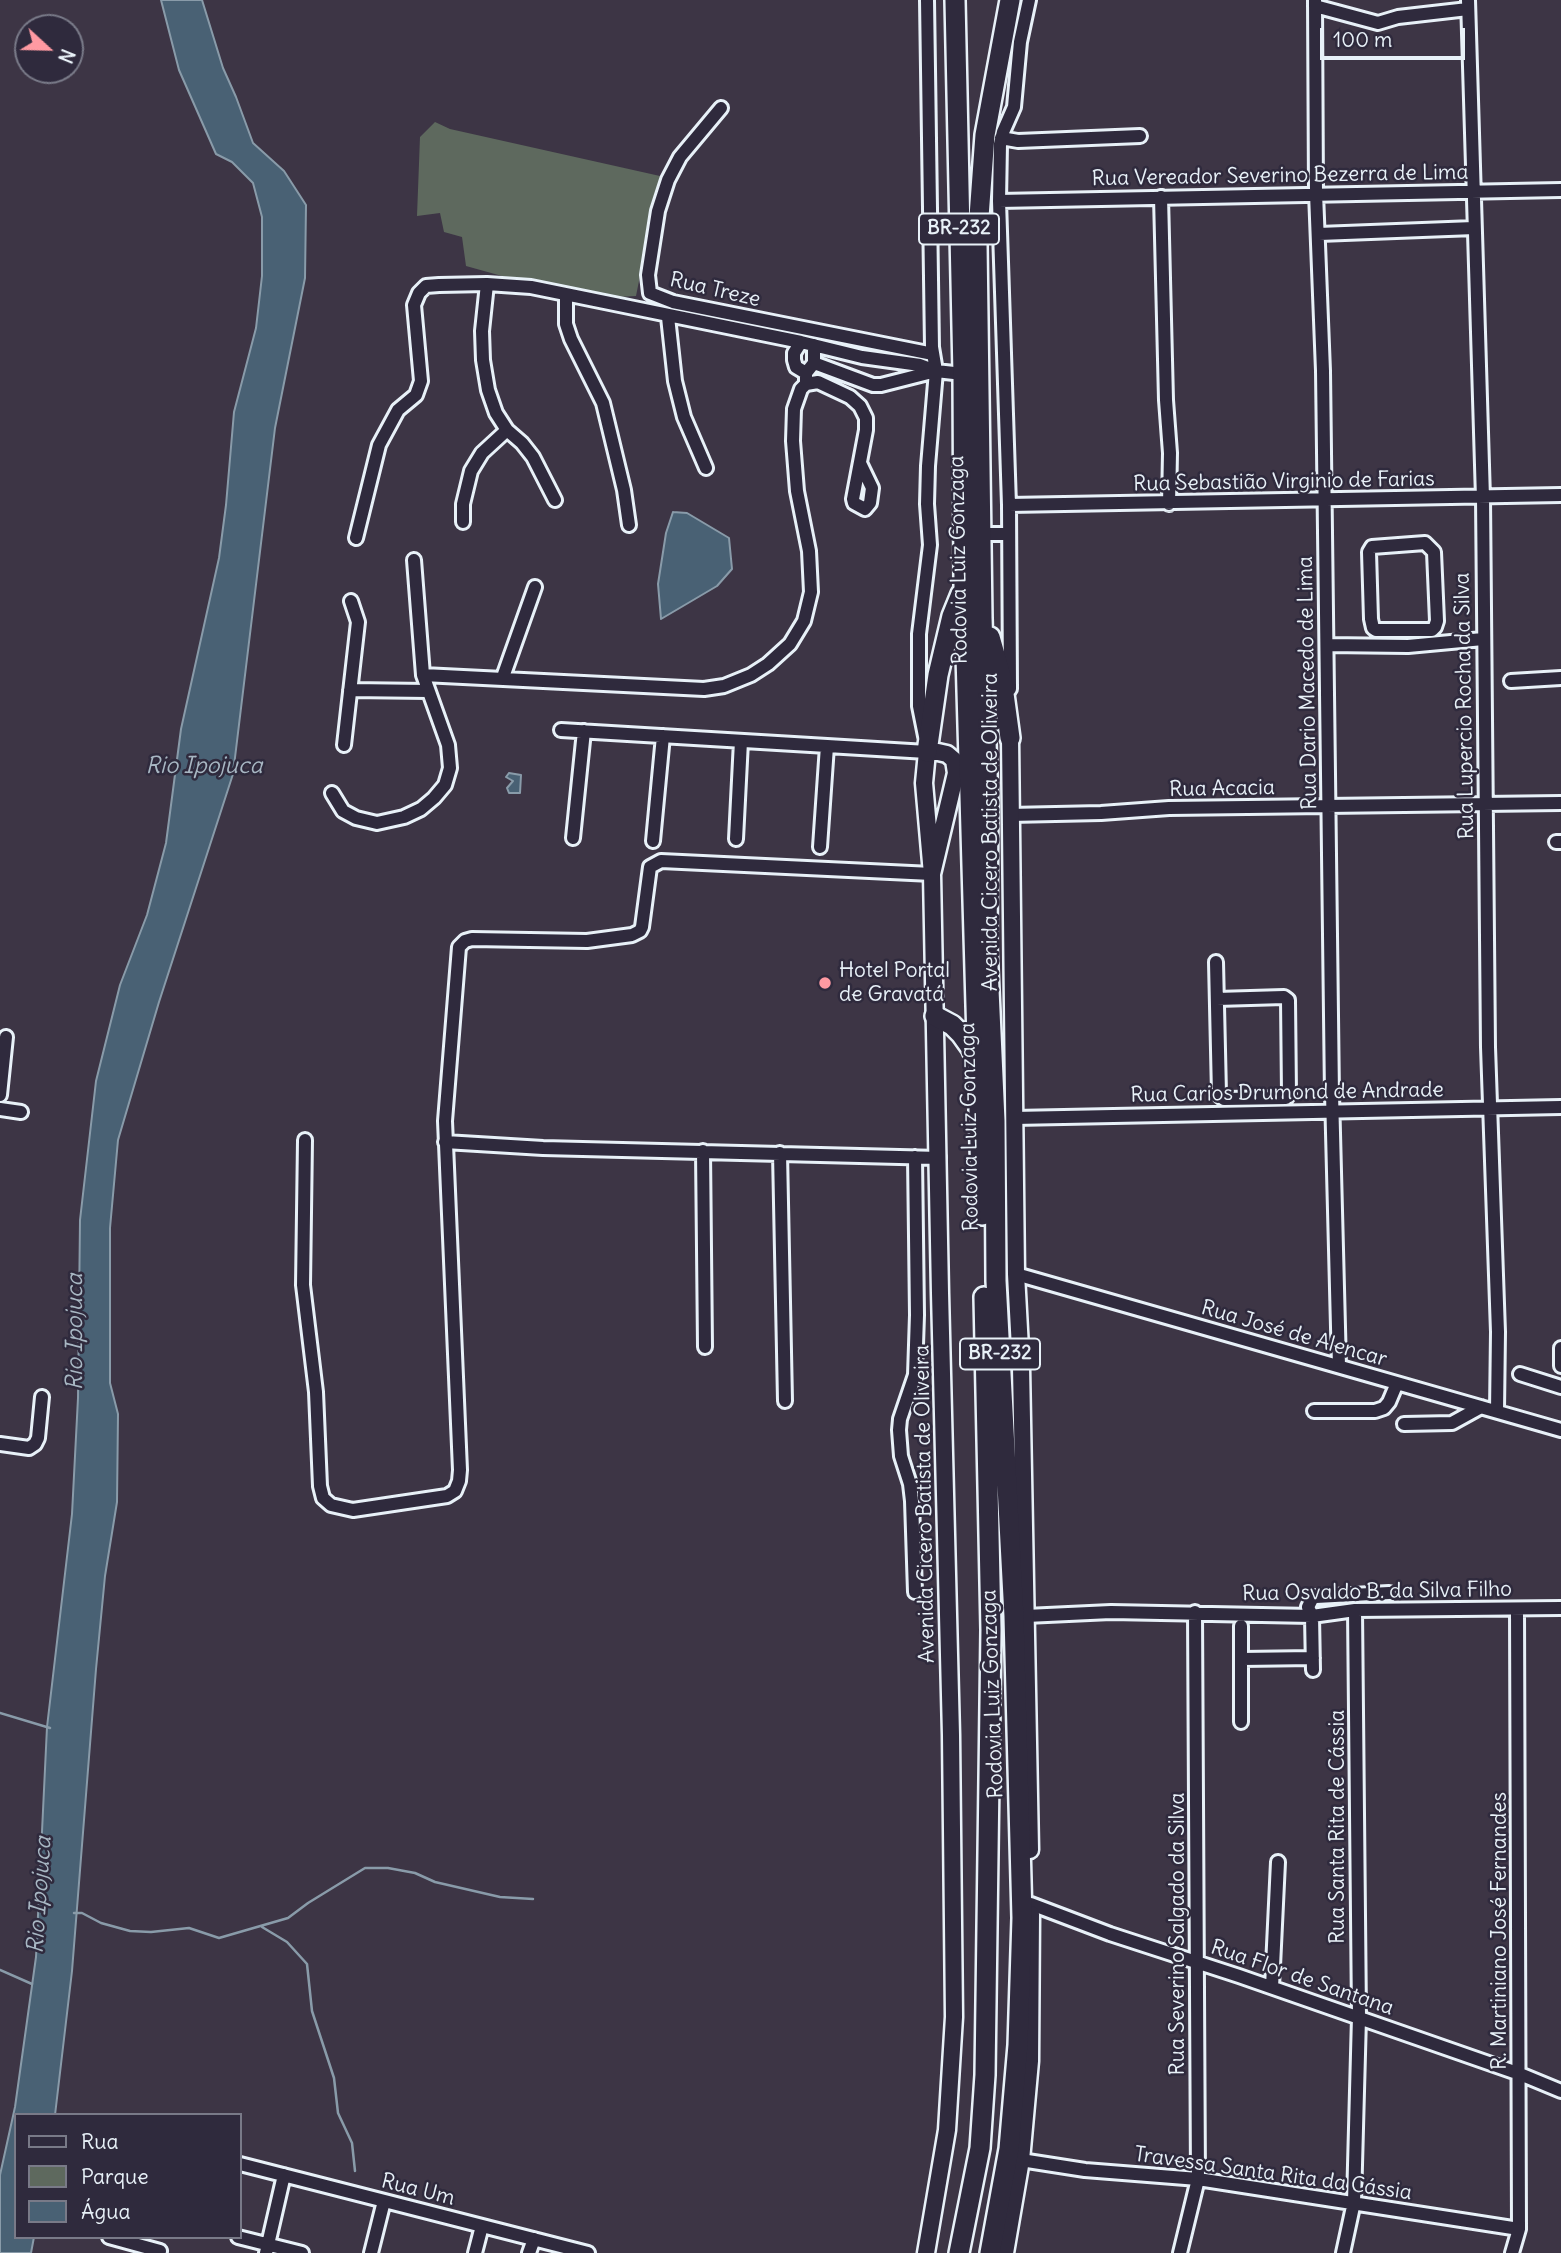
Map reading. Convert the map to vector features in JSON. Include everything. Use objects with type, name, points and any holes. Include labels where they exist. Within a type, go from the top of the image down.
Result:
[{"type":"highway","name":"Rodovia Luiz Gonzaga","points":[[955,0],[963,374],[964,586],[991,1630],[985,2075],[980,2148],[959,2253]]},
{"type":"highway","name":"Rodovia Luiz Gonzaga","points":[[990,2253],[1009,2150],[1018,2045],[1023,1918],[1014,1616],[996,1281],[995,1121],[987,946],[988,803],[982,618],[977,244],[985,135],[1010,0]]},
{"type":"highway","points":[[927,749],[938,675],[952,616],[964,586]]},
{"type":"highway","points":[[982,618],[1002,679],[1010,738]]},
{"type":"highway","points":[[935,1016],[952,1025],[961,1034],[978,1065]]},
{"type":"main road","name":"Avenida Cicero Batista de Oliveira","points":[[1005,2253],[1021,2160],[1030,2061],[1031,1904],[1021,1367],[1016,1274],[1010,738]]},
{"type":"main road","name":"Avenida Cicero Batista de Oliveira","points":[[926,2253],[947,2130],[954,2017],[939,1158],[932,874],[924,783],[927,749]]},
{"type":"main road","points":[[927,749],[947,754],[954,760],[956,773],[932,874]]},
{"type":"street","points":[[561,730],[827,746],[927,749],[919,706],[919,634],[930,558],[928,466],[936,371],[933,354],[927,0]]},
{"type":"street","name":"Avenida Cicero Batista de Oliveira","points":[[1010,738],[1009,505],[999,201],[1002,138],[1014,107],[1020,42],[1028,0]]},
{"type":"street","points":[[1315,3],[1378,23],[1468,5]]},
{"type":"street","name":"Rua Dario Macedo de Lima","points":[[1315,3],[1316,193],[1319,234],[1339,1366]]},
{"type":"street","name":"Rua Lupercio Rocha da Silva","points":[[1468,5],[1483,498],[1491,1107],[1498,1332],[1497,1411]]},
{"type":"street","name":"Rua Treze","points":[[721,108],[680,157],[668,180],[658,211],[648,275],[650,293],[673,302],[723,313],[933,354]]},
{"type":"street","points":[[1002,138],[1018,141],[1140,136]]},
{"type":"street","name":"Rua Vereador Severino Bezerra de Lima","points":[[999,201],[1561,190]]},
{"type":"street","points":[[1161,197],[1166,400],[1170,453],[1169,504]]},
{"type":"street","points":[[1319,234],[1474,228]]},
{"type":"street","points":[[356,538],[379,445],[398,410],[416,395],[421,381],[414,305],[419,293],[426,286],[487,284],[531,288],[807,343],[862,357],[963,374]]},
{"type":"street","points":[[487,284],[482,360],[488,390],[496,413],[507,430],[533,457],[555,500]]},
{"type":"street","points":[[566,295],[566,324],[606,414],[629,525]]},
{"type":"street","points":[[668,317],[675,381],[684,417],[706,468]]},
{"type":"street","points":[[807,343],[794,353],[794,360],[796,367],[809,373],[859,380],[873,385],[936,371]]},
{"type":"street","points":[[422,674],[704,689],[724,686],[751,675],[768,664],[790,644],[804,621],[811,592],[809,551],[797,491],[793,441],[794,409],[809,373],[807,343]]},
{"type":"street","points":[[859,380],[856,370],[862,357]]},
{"type":"street","points":[[891,361],[894,372],[891,383]]},
{"type":"street","points":[[809,373],[818,382],[850,397],[860,406],[866,418],[860,463]]},
{"type":"street","points":[[979,389],[1004,389]]},
{"type":"street","points":[[463,522],[463,504],[471,471],[482,453],[507,430]]},
{"type":"street","name":"Rua Sebastião Virginio de Farias","points":[[1009,505],[1561,495]]},
{"type":"street","points":[[981,534],[1009,534]]},
{"type":"street","points":[[1426,543],[1434,552],[1436,625],[1432,630],[1405,630],[1376,630],[1371,624],[1369,552],[1375,545],[1426,543]]},
{"type":"street","points":[[332,793],[343,811],[356,818],[377,823],[404,817],[421,809],[445,785],[450,768],[448,745],[422,674],[414,560]]},
{"type":"street","points":[[503,677],[535,587]]},
{"type":"street","points":[[344,745],[358,622],[351,601]]},
{"type":"street","points":[[1405,630],[1408,646]]},
{"type":"street","points":[[1326,645],[1408,646],[1483,639]]},
{"type":"street","points":[[1511,681],[1561,678]]},
{"type":"street","points":[[350,690],[428,691]]},
{"type":"street","points":[[573,838],[584,732]]},
{"type":"street","points":[[653,841],[663,736]]},
{"type":"street","points":[[736,839],[741,741]]},
{"type":"street","points":[[820,847],[827,746]]},
{"type":"street","name":"Rua Acacia","points":[[1010,815],[1169,808],[1561,803]]},
{"type":"street","points":[[305,1140],[303,1285],[316,1392],[320,1486],[323,1498],[331,1505],[353,1510],[447,1496],[455,1490],[459,1481],[445,1142],[459,947],[464,941],[481,939],[587,941],[632,935],[642,927],[650,867],[661,861],[932,874]]},
{"type":"street","points":[[1216,962],[1217,999],[1220,1096],[1224,1099],[1283,1099],[1289,1094],[1289,1002],[1284,997],[1217,999]]},
{"type":"street","points":[[0,1096],[6,1037]]},
{"type":"street","points":[[1253,1099],[1253,1113]]},
{"type":"street","name":"Rua Carios Drumond de Andrade","points":[[1014,1118],[1561,1107]]},
{"type":"street","points":[[0,1109],[21,1112]]},
{"type":"street","points":[[445,1142],[543,1148],[939,1158]]},
{"type":"street","points":[[703,1150],[705,1347]]},
{"type":"street","points":[[780,1153],[785,1401]]},
{"type":"street","points":[[915,1157],[915,1375],[899,1430],[901,1456],[912,1501],[915,1592]]},
{"type":"street","name":"Rua José de Alencar","points":[[1016,1274],[1561,1430]]},
{"type":"street","points":[[1561,1348],[1561,1366]]},
{"type":"street","points":[[1520,1374],[1561,1387]]},
{"type":"street","points":[[1314,1411],[1375,1411],[1384,1408],[1397,1382]]},
{"type":"street","points":[[0,1444],[29,1448],[38,1438],[42,1397]]},
{"type":"street","points":[[1404,1424],[1452,1423],[1481,1407]]},
{"type":"street","points":[[1242,1659],[1313,1664],[1312,1616],[1309,1603],[1316,1597],[1389,1593]]},
{"type":"street","name":"Rua Osvaldo B. da Silva Filho","points":[[1026,1616],[1111,1612],[1312,1616],[1355,1610],[1561,1608]]},
{"type":"street","name":"R. Martiniano José Fernandes","points":[[1512,2253],[1519,2229],[1517,1609]]},
{"type":"street","name":"Rua Santa Rita de Cássia","points":[[1343,2253],[1354,2202],[1359,2017],[1355,1610]]},
{"type":"street","name":"Rua Severino Salgado da Silva","points":[[1181,2253],[1198,2179],[1195,1612]]},
{"type":"street","points":[[1241,1626],[1241,1723]]},
{"type":"street","points":[[1272,1987],[1278,1862]]},
{"type":"street","name":"Rua Flor de Santana","points":[[1031,1904],[1110,1934],[1359,2017],[1561,2091]]},
{"type":"street","name":"Travessa Santa Rita da Cássia","points":[[1021,2160],[1085,2170],[1198,2179],[1519,2229]]},
{"type":"street","name":"Rua Um","points":[[242,2164],[583,2252]]},
{"type":"street","points":[[267,2249],[284,2175]]},
{"type":"street","points":[[371,2253],[384,2201]]},
{"type":"street","points":[[475,2253],[482,2226]]},
{"type":"street","points":[[116,2239],[160,2252]]},
{"type":"street","points":[[242,2239],[267,2249],[302,2253]]},
{"type":"street","points":[[529,2253],[534,2239]]},
{"type":"green space","points":[[435,122],[450,129],[660,176],[636,296],[618,297],[520,281],[466,266],[462,237],[444,232],[440,213],[417,216],[420,137]]},
{"type":"water","name":"Rio Ipojuca","points":[[161,0],[202,0],[223,68],[253,143],[284,171],[306,205],[305,278],[275,428],[233,774],[159,1002],[118,1140],[110,1228],[110,1383],[118,1414],[117,1502],[105,1576],[96,1669],[72,1971],[55,2113],[14,2113],[14,2239],[34,2239],[31,2253],[0,2253],[0,2175],[15,2107],[36,1957],[47,1727],[72,1514],[78,1398],[80,1220],[96,1081],[120,985],[147,915],[166,843],[181,729],[219,558],[234,412],[256,328],[262,276],[262,217],[253,183],[232,162],[216,154],[179,70]]},
{"type":"water","points":[[673,512],[687,513],[729,538],[732,569],[717,586],[661,619],[658,584],[666,533]]},
{"type":"water","points":[[509,773],[521,775],[520,793],[509,793],[507,788],[513,781],[506,777]]},
{"type":"waterway","points":[[0,1713],[50,1728]]},
{"type":"waterway","points":[[74,1913],[82,1913],[101,1923],[130,1931],[189,1928],[219,1938],[288,1918],[365,1868],[388,1868],[500,1897],[533,1899]]},
{"type":"waterway","points":[[262,1927],[287,1942],[307,1964],[312,2011],[334,2078],[338,2113],[352,2143],[355,2171]]},
{"type":"waterway","points":[[0,1970],[32,1984]]},
{"type":"place","name":"Hotel Portal de Gravatá","points":[[825,983]]}]
